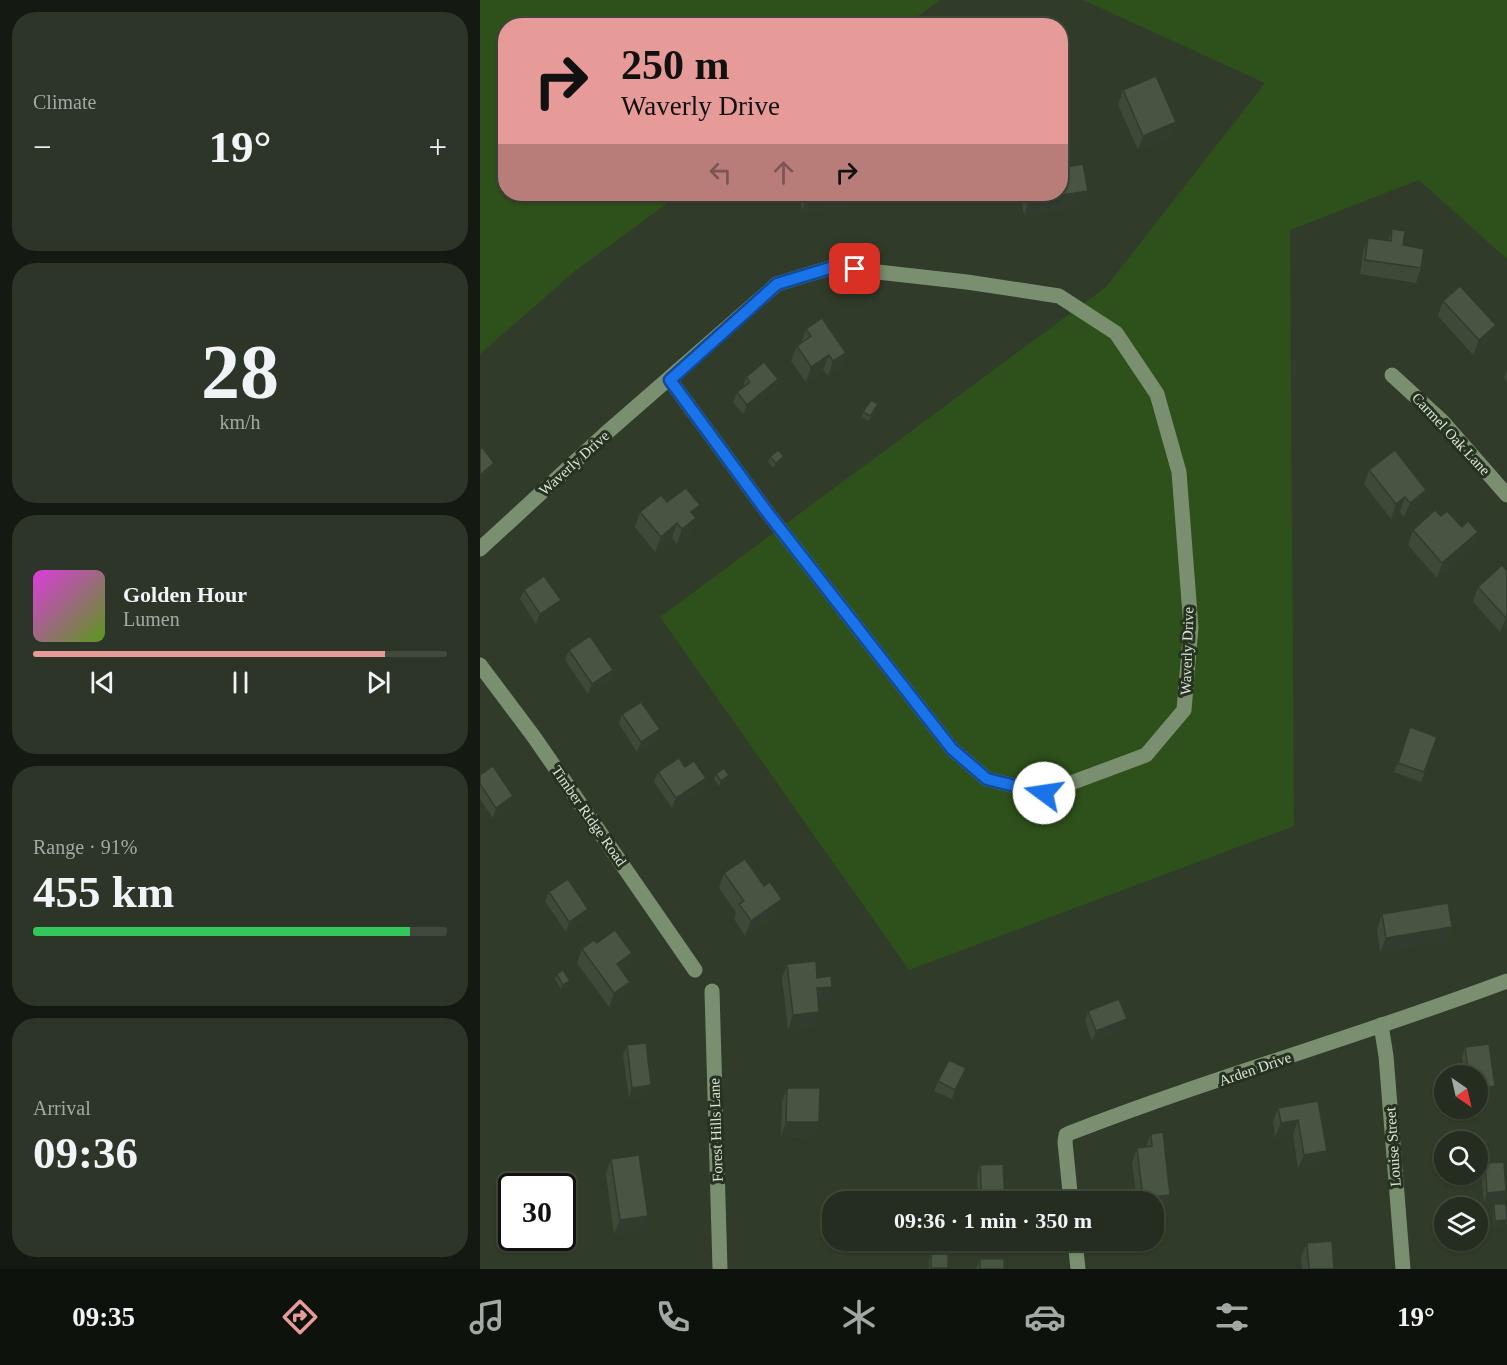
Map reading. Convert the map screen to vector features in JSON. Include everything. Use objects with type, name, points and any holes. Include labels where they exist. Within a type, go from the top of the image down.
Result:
[{"type":"street","name":"Waverly Drive","points":[[480,549],[604,435],[670,380],[777,284],[833,267],[967,282],[1059,296],[1116,333],[1157,394],[1179,472],[1191,627],[1184,711],[1146,755],[1044,793],[987,779],[952,749],[767,512],[670,380]]},
{"type":"street","name":"Carmel Oak Lane","points":[[1392,375],[1442,421],[1507,495]]},
{"type":"street","name":"Timber Ridge Road","points":[[480,665],[534,737],[695,970]]},
{"type":"street","name":"Arden Drive","points":[[1070,1191],[1065,1142],[1066,1135],[1070,1133],[1507,981]]},
{"type":"street","name":"Forest Hills Lane","points":[[712,990],[720,1269]]},
{"type":"street","name":"Louise Street","points":[[1381,1025],[1386,1056],[1402,1269]]},
{"type":"street","points":[[1076,1251],[1078,1269]]},
{"type":"green space","points":[[480,0],[940,0],[916,18],[498,18],[498,201],[670,201],[575,271],[480,354]]},
{"type":"green space","points":[[1083,0],[1507,0],[1507,259],[1419,180],[1290,230],[1294,826],[909,970],[660,617],[1106,287],[1265,83]]},
{"type":"building","points":[[1156,76],[1176,122],[1143,136],[1123,90]]},
{"type":"building","points":[[1083,164],[1088,191],[1068,194],[1068,167]]},
{"type":"building","points":[[1392,229],[1405,231],[1403,245],[1424,249],[1421,268],[1365,260],[1368,238],[1391,241]]},
{"type":"building","points":[[1460,286],[1496,325],[1479,340],[1443,301]]},
{"type":"building","points":[[822,318],[846,353],[833,361],[829,355],[811,367],[797,346],[811,336],[806,329]]},
{"type":"building","points":[[764,362],[778,379],[747,405],[737,392],[750,382],[746,377]]},
{"type":"building","points":[[871,400],[878,404],[870,416],[863,412]]},
{"type":"building","points":[[482,447],[494,463],[480,475],[480,449]]},
{"type":"building","points":[[778,450],[784,456],[776,463],[770,457]]},
{"type":"building","points":[[1395,450],[1426,490],[1410,503],[1405,497],[1396,504],[1369,470]]},
{"type":"building","points":[[686,488],[700,505],[691,512],[696,518],[682,529],[677,523],[661,537],[640,512],[661,495],[667,502]]},
{"type":"building","points":[[1435,510],[1441,516],[1447,511],[1462,527],[1468,521],[1478,532],[1442,563],[1413,530]]},
{"type":"building","points":[[1502,565],[1507,571],[1506,618],[1478,587]]},
{"type":"building","points":[[544,576],[561,600],[540,614],[524,590]]},
{"type":"building","points":[[590,636],[613,670],[592,684],[569,650]]},
{"type":"building","points":[[641,702],[660,729],[641,742],[622,714]]},
{"type":"building","points":[[1410,727],[1437,737],[1424,772],[1398,763]]},
{"type":"building","points":[[679,758],[685,767],[694,761],[706,778],[676,798],[658,772]]},
{"type":"building","points":[[493,766],[513,796],[496,808],[480,784],[480,775]]},
{"type":"building","points":[[724,768],[729,775],[721,781],[716,774]]},
{"type":"building","points":[[745,859],[764,886],[770,882],[782,899],[751,921],[739,904],[744,901],[724,873]]},
{"type":"building","points":[[568,879],[588,909],[569,922],[549,892]]},
{"type":"building","points":[[1448,903],[1452,927],[1386,938],[1382,914]]},
{"type":"building","points":[[615,930],[632,953],[617,964],[630,982],[614,993],[582,949],[594,940],[597,943]]},
{"type":"building","points":[[816,961],[817,978],[831,976],[832,987],[817,988],[819,1012],[793,1015],[787,964]]},
{"type":"building","points":[[563,970],[570,981],[563,985],[557,974]]},
{"type":"building","points":[[1119,999],[1127,1019],[1096,1031],[1088,1011]]},
{"type":"building","points":[[646,1043],[651,1085],[632,1088],[627,1045]]},
{"type":"building","points":[[1489,1044],[1495,1086],[1488,1087],[1488,1065],[1467,1065],[1465,1047]]},
{"type":"building","points":[[949,1060],[966,1068],[955,1090],[938,1081]]},
{"type":"building","points":[[787,1088],[820,1088],[819,1122],[786,1122]]},
{"type":"building","points":[[1318,1101],[1327,1151],[1304,1155],[1298,1120],[1281,1123],[1278,1108]]},
{"type":"building","points":[[1163,1132],[1170,1195],[1164,1196],[1164,1191],[1142,1191],[1137,1148],[1152,1146],[1151,1134]]},
{"type":"building","points":[[639,1155],[648,1216],[620,1220],[611,1159]]},
{"type":"building","points":[[1504,1162],[1506,1191],[1487,1193],[1488,1163]]},
{"type":"building","points":[[1003,1164],[1004,1191],[981,1191],[980,1165]]},
{"type":"building","points":[[1494,1204],[1506,1204],[1507,1220],[1495,1221]]},
{"type":"building","points":[[1332,1241],[1334,1269],[1309,1269],[1307,1243]]},
{"type":"building","points":[[931,1254],[948,1254],[948,1268],[931,1268]]},
{"type":"building","points":[[980,1259],[1004,1259],[1004,1269],[980,1269]]},
{"type":"route","points":[[855,269],[833,267],[777,284],[670,380],[767,512],[952,749],[987,779],[1044,793]]}]
